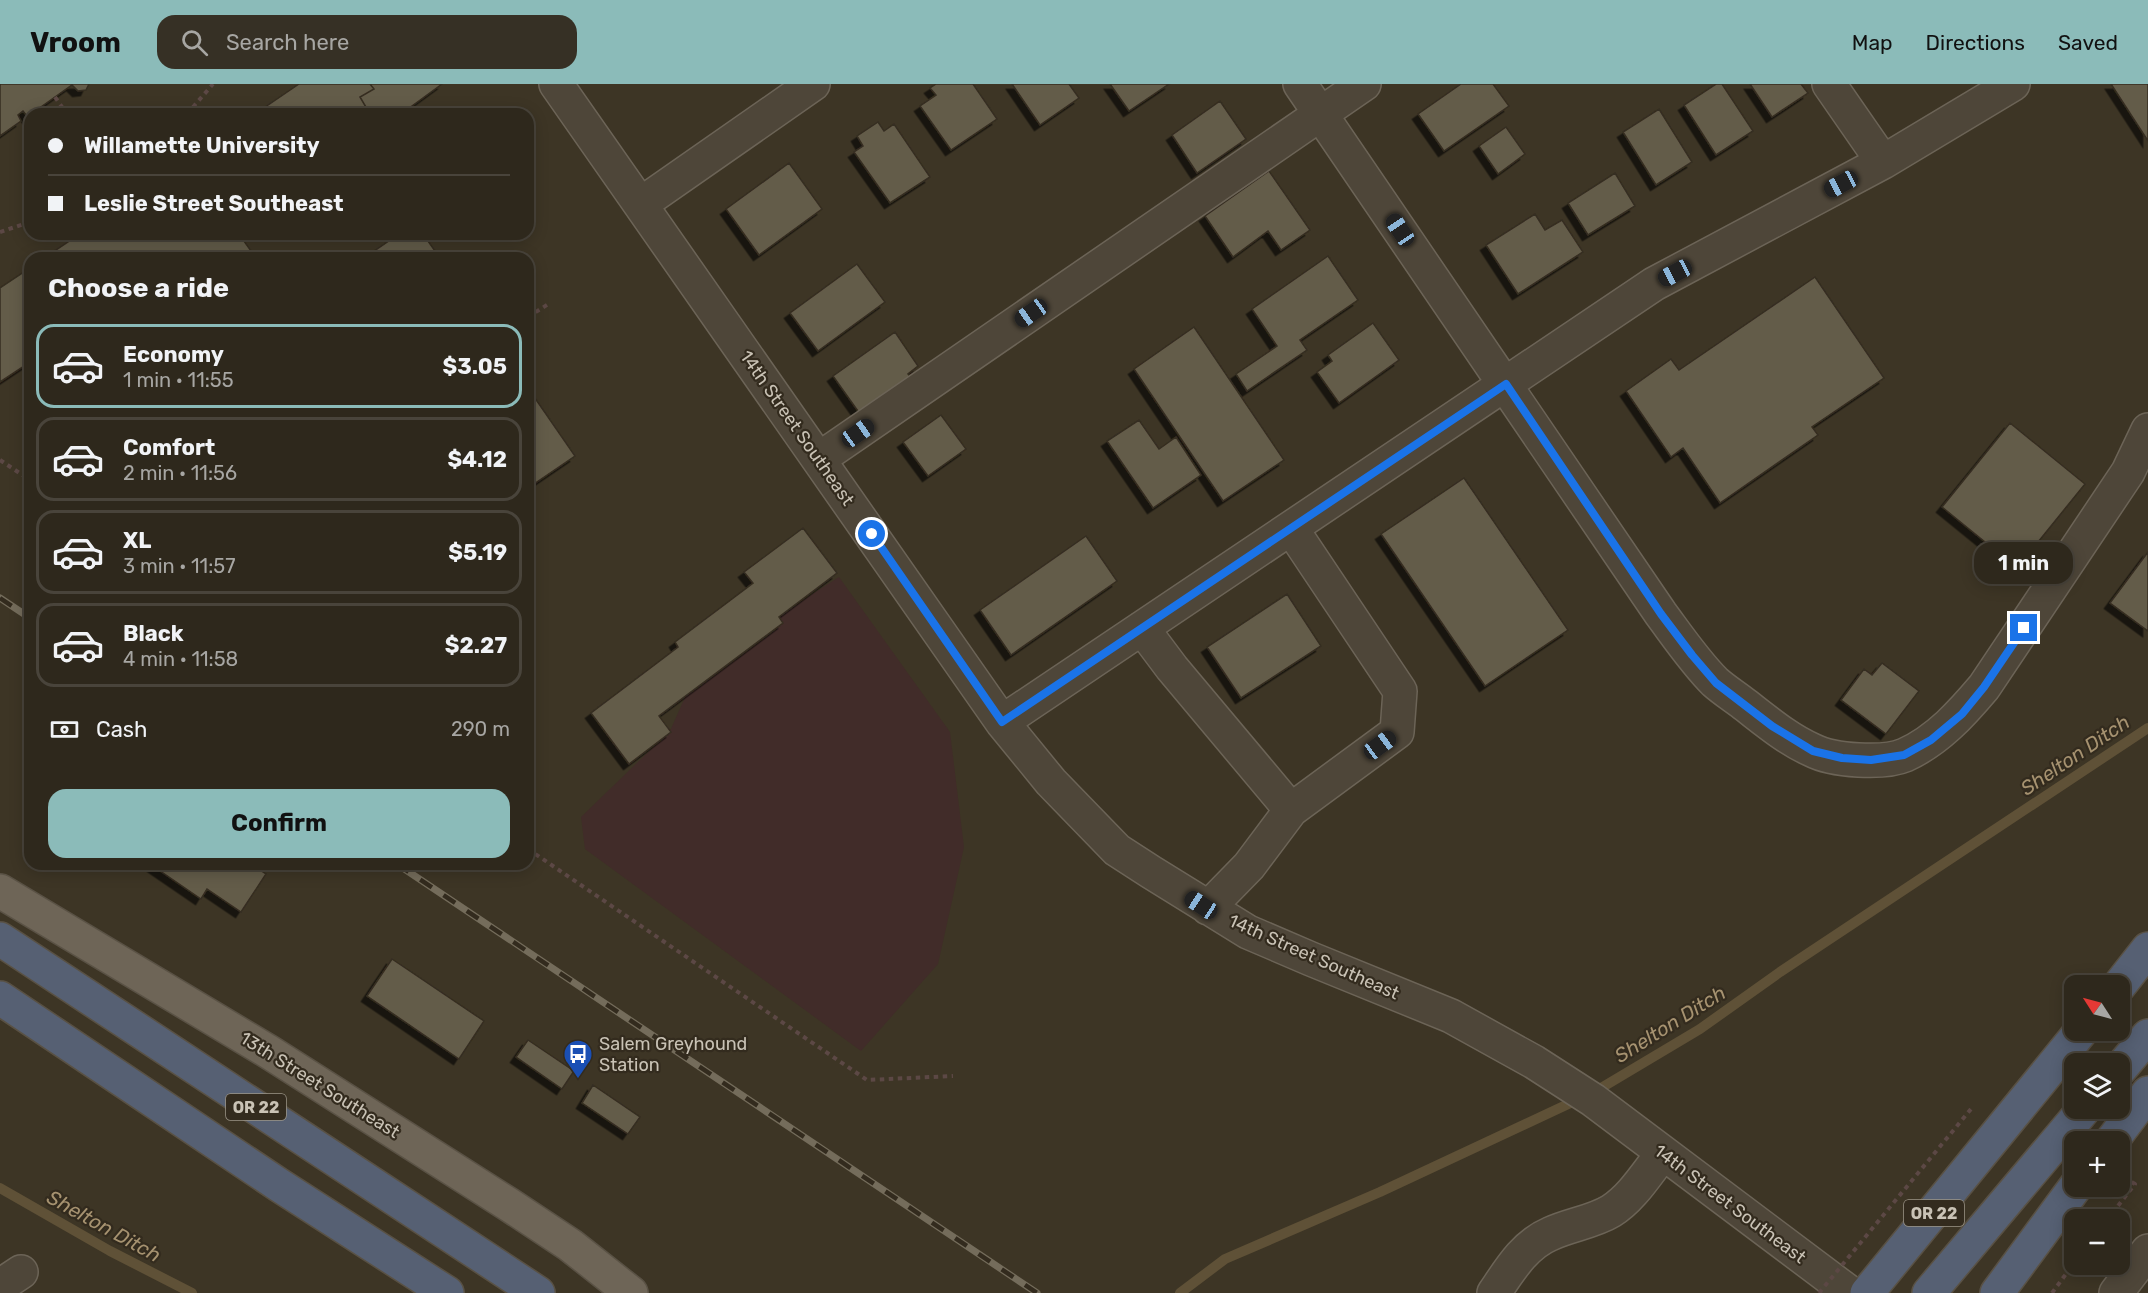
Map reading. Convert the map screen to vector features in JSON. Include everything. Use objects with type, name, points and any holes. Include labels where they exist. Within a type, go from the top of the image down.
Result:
[{"type":"highway","name":"OR 22","points":[[0,939],[525,1284]]},
{"type":"highway","points":[[2128,975],[2148,950]]},
{"type":"highway","points":[[0,998],[279,1185],[447,1293]]},
{"type":"highway","points":[[2130,1057],[2148,1036]]},
{"type":"highway","name":"OR 22","points":[[1867,1293],[2073,1041]]},
{"type":"highway","points":[[2118,1131],[2148,1092]]},
{"type":"highway","points":[[1929,1293],[2075,1119]]},
{"type":"highway","points":[[1997,1293],[2068,1197]]},
{"type":"main road","name":"13th Street Southeast","points":[[0,891],[269,1052],[508,1204],[570,1245],[631,1293]]},
{"type":"street","name":"14th Street Southeast","points":[[556,84],[1002,722],[1051,782],[1118,850],[1248,932],[1451,1016],[1534,1062],[1593,1101],[1850,1293]]},
{"type":"street","points":[[641,204],[813,84]]},
{"type":"street","points":[[1300,84],[1661,614],[1692,655],[1716,683],[1772,726],[1813,751],[1842,758],[1871,760],[1904,755],[1931,740],[1962,714],[1984,687],[2128,472],[2148,430]]},
{"type":"street","points":[[819,459],[1364,84]]},
{"type":"street","points":[[1829,84],[1883,162]]},
{"type":"street","points":[[1002,722],[1654,285],[1883,162],[2013,84]]},
{"type":"street","points":[[1208,908],[1249,866],[1291,810],[1397,732],[1400,691],[1291,528]]},
{"type":"street","points":[[1142,628],[1172,668],[1291,810]]},
{"type":"street","points":[[1494,1293],[1519,1258],[1532,1245],[1548,1234],[1609,1212],[1624,1201],[1654,1147]]},
{"type":"street","points":[[2116,1293],[2148,1251]]},
{"type":"path","points":[[192,108],[213,84]]},
{"type":"path","points":[[55,97],[63,108]]},
{"type":"path","points":[[0,232],[24,224]]},
{"type":"path","points":[[534,313],[550,303]]},
{"type":"path","points":[[0,460],[24,476]]},
{"type":"path","points":[[534,853],[867,1080],[953,1076]]},
{"type":"path","points":[[1819,1293],[1971,1109]]},
{"type":"path","points":[[2116,1209],[2125,1197]]},
{"type":"path","points":[[2052,1293],[2065,1275]]},
{"type":"shaded area","points":[[839,577],[950,732],[964,847],[938,964],[861,1051],[585,849],[581,817],[670,731],[686,695],[778,616]]},
{"type":"building","points":[[0,84],[89,84],[86,90],[78,91],[72,85],[41,108],[24,108],[24,112],[18,115],[21,121],[0,136]]},
{"type":"building","points":[[299,84],[370,84],[374,89],[360,97],[366,108],[264,108]]},
{"type":"building","points":[[370,84],[442,84],[409,108],[366,108],[360,97],[374,89]]},
{"type":"building","points":[[936,84],[973,84],[997,119],[951,150],[920,106],[936,95],[930,88]]},
{"type":"building","points":[[1012,84],[1069,84],[1079,98],[1040,125]]},
{"type":"building","points":[[1110,84],[1169,84],[1129,111]]},
{"type":"building","points":[[1461,84],[1493,84],[1509,106],[1444,151],[1418,114]]},
{"type":"building","points":[[1716,84],[1722,84],[1753,131],[1716,155],[1684,105]]},
{"type":"building","points":[[1750,84],[1801,84],[1808,93],[1772,117]]},
{"type":"building","points":[[2111,84],[2148,84],[2148,141]]},
{"type":"building","points":[[1220,101],[1246,139],[1197,173],[1172,135]]},
{"type":"building","points":[[1659,109],[1692,162],[1656,185],[1623,132]]},
{"type":"building","points":[[878,122],[884,131],[894,124],[930,177],[890,203],[854,152],[863,146],[857,136]]},
{"type":"building","points":[[1506,127],[1525,154],[1498,174],[1479,146]]},
{"type":"building","points":[[789,163],[822,209],[759,255],[726,209]]},
{"type":"building","points":[[1269,171],[1310,230],[1281,250],[1268,231],[1233,257],[1205,216]]},
{"type":"building","points":[[1615,173],[1635,206],[1588,235],[1568,203]]},
{"type":"building","points":[[1535,214],[1545,230],[1562,220],[1583,252],[1518,294],[1486,245]]},
{"type":"building","points":[[71,240],[243,240],[252,252],[53,252]]},
{"type":"building","points":[[390,240],[427,240],[436,252],[373,252]]},
{"type":"building","points":[[1328,256],[1358,300],[1300,340],[1307,350],[1247,391],[1236,374],[1277,346],[1252,309]]},
{"type":"building","points":[[857,264],[885,302],[818,351],[790,313]]},
{"type":"building","points":[[24,272],[24,366],[0,382],[0,288]]},
{"type":"building","points":[[1815,277],[1884,378],[1812,427],[1818,435],[1720,503],[1683,448],[1671,457],[1626,391],[1671,359],[1679,370]]},
{"type":"building","points":[[1373,323],[1399,360],[1339,403],[1317,372],[1332,361],[1328,355]]},
{"type":"building","points":[[1194,327],[1284,460],[1223,501],[1134,369]]},
{"type":"building","points":[[895,332],[918,366],[908,374],[911,378],[860,414],[833,376]]},
{"type":"building","points":[[534,397],[575,456],[534,484]]},
{"type":"building","points":[[941,415],[966,449],[928,476],[903,442]]},
{"type":"building","points":[[1139,420],[1159,449],[1176,437],[1201,475],[1153,508],[1107,441]]},
{"type":"building","points":[[2010,423],[2085,484],[2017,568],[1942,507]]},
{"type":"building","points":[[1464,478],[1568,630],[1485,686],[1381,534]]},
{"type":"building","points":[[803,528],[837,573],[779,617],[783,623],[659,716],[671,732],[629,764],[591,713],[678,647],[675,642],[753,583],[744,572]]},
{"type":"building","points":[[1086,536],[1117,581],[1011,655],[980,610]]},
{"type":"building","points":[[2148,552],[2148,631],[2110,603]]},
{"type":"building","points":[[1287,594],[1321,646],[1241,698],[1207,647]]},
{"type":"building","points":[[1882,663],[1919,691],[1886,734],[1841,700],[1864,669],[1872,675]]},
{"type":"building","points":[[159,870],[260,870],[266,874],[241,912],[207,889],[201,899]]},
{"type":"building","points":[[392,959],[484,1021],[459,1059],[367,996]]},
{"type":"building","points":[[528,1040],[574,1071],[562,1089],[516,1057]]},
{"type":"building","points":[[593,1085],[640,1117],[628,1134],[582,1103]]},
{"type":"waterway","name":"Shelton Ditch","points":[[1180,1293],[1225,1259],[1380,1192],[1596,1091],[1700,1029],[1780,972],[2148,728]]},
{"type":"waterway","name":"Shelton Ditch","points":[[0,1188],[110,1251],[192,1293]]},
{"type":"railway","points":[[0,598],[24,614]]},
{"type":"railway","points":[[406,870],[1037,1293]]},
{"type":"place","name":"Salem Greyhound Station","points":[[578,1080]]},
{"type":"route","points":[[872,534],[1002,722],[1506,384],[1661,614],[1692,655],[1716,683],[1772,726],[1813,751],[1842,758],[1871,760],[1904,755],[1931,740],[1962,714],[1984,687],[2024,628]]}]
